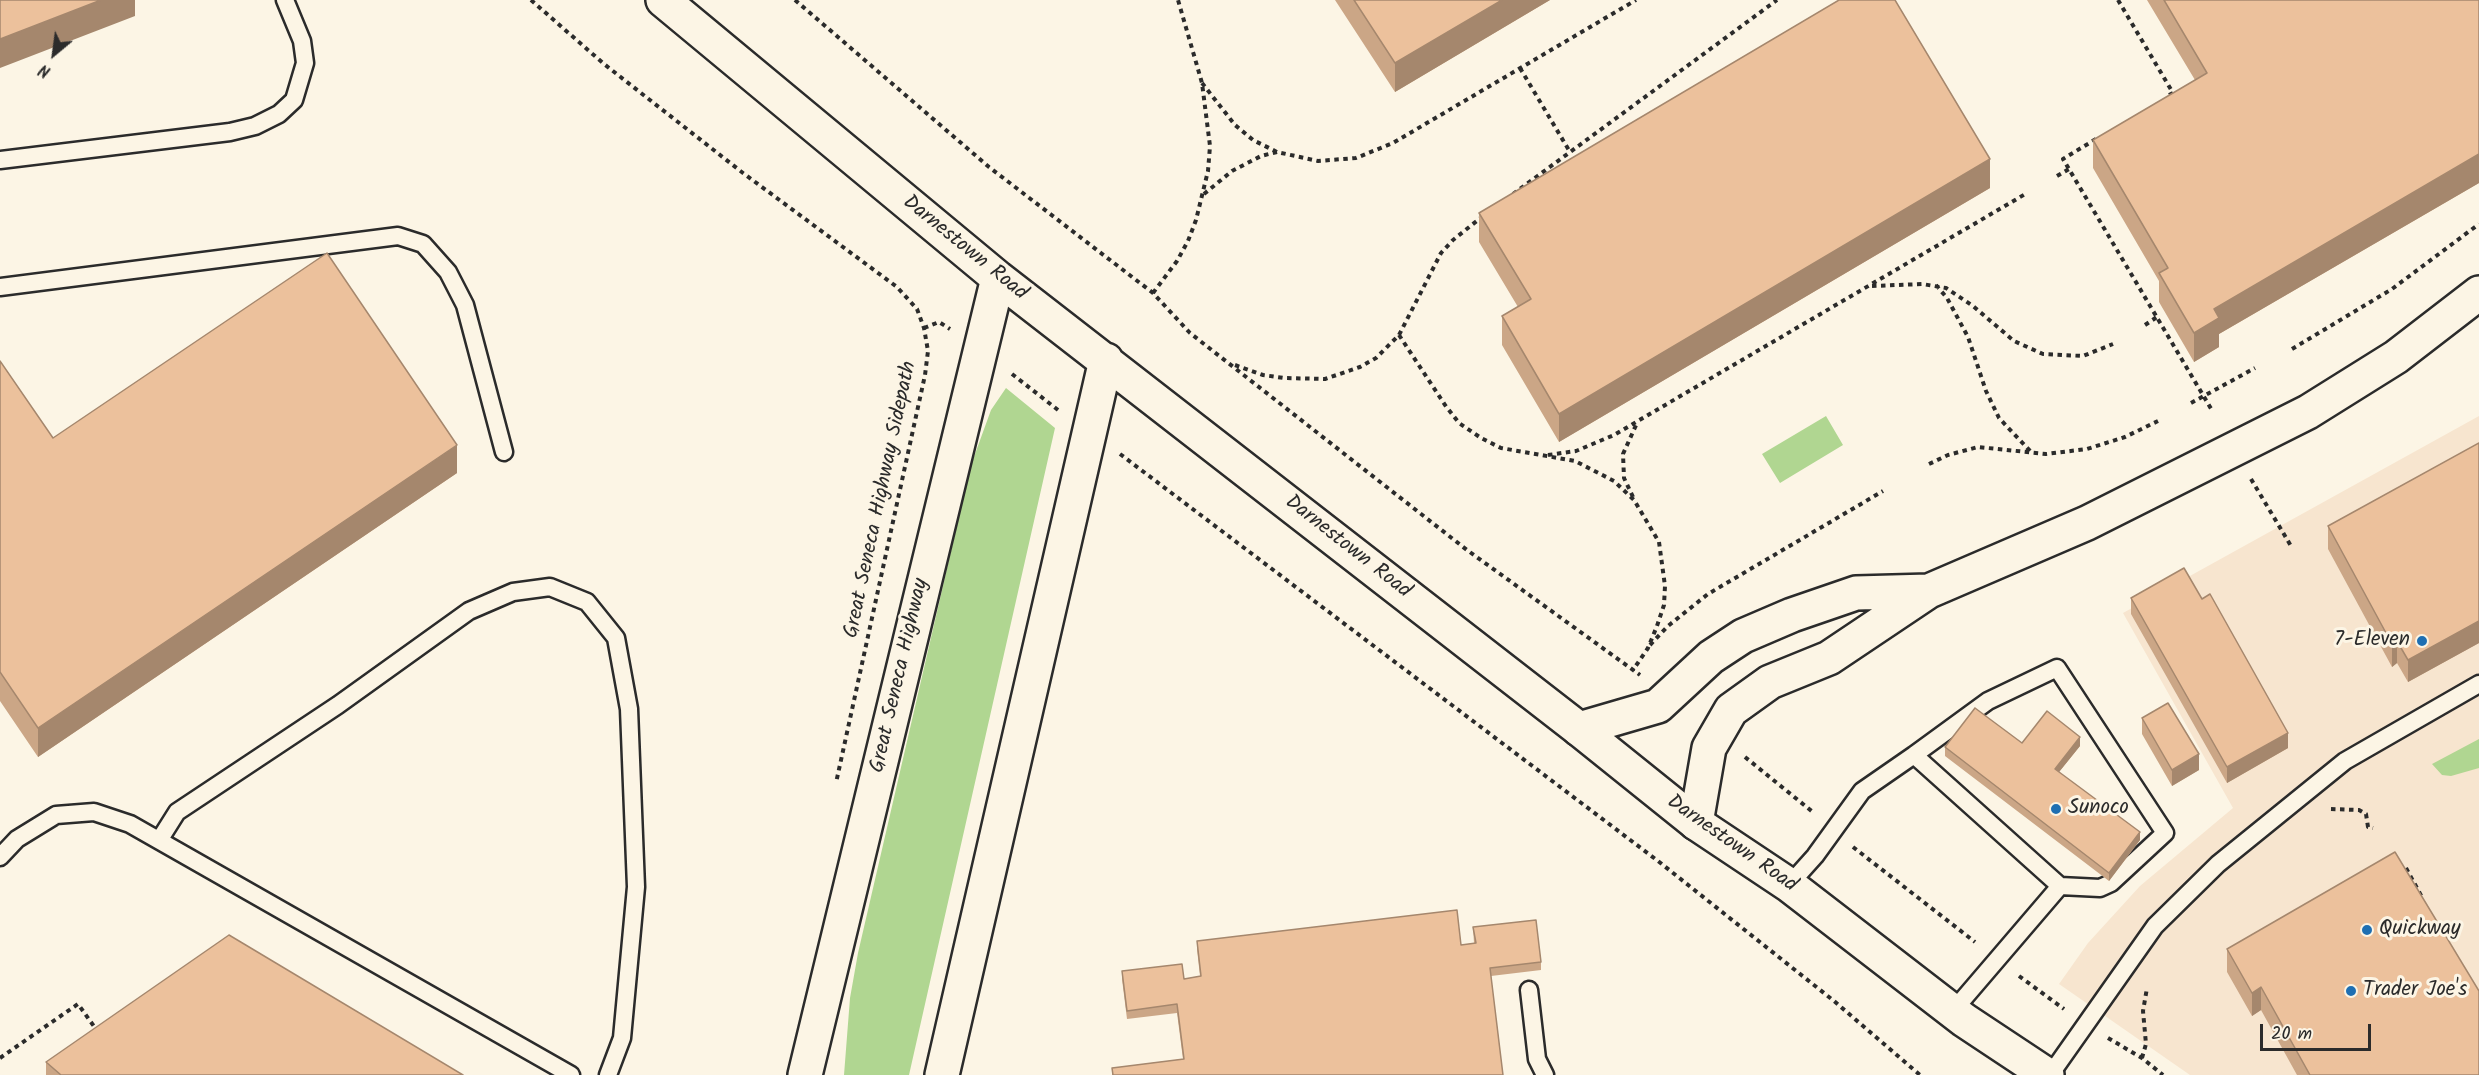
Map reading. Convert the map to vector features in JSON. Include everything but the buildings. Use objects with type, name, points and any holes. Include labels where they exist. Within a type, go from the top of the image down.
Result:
[{"type":"main road","name":"Darnestown Road","points":[[663,0],[998,278],[1579,729],[1696,824],[1789,885],[1953,1011],[2048,1075]]},
{"type":"main road","name":"Great Seneca Highway","points":[[805,1075],[998,278]]},
{"type":"main road","points":[[1696,824],[1709,748],[1731,710],[1770,682],[1829,658],[1929,591],[2088,523],[2308,412],[2396,357],[2479,293]]},
{"type":"main road","points":[[942,1075],[1106,360]]},
{"type":"main road","points":[[1579,729],[1658,706],[1711,657],[1743,636],[1792,615],[1856,593],[1929,591]]},
{"type":"lane","points":[[0,160],[230,132],[255,126],[279,114],[294,100],[305,63],[302,41],[285,0]]},
{"type":"lane","points":[[0,287],[398,236],[423,244],[448,272],[465,305],[504,452]]},
{"type":"lane","points":[[160,839],[177,812],[338,705],[469,611],[513,592],[550,587],[587,602],[616,638],[629,710],[636,887],[622,1038],[608,1075]]},
{"type":"lane","points":[[1789,885],[1815,856],[1862,791],[1988,701],[2057,668],[2165,833],[2111,884],[2100,888],[2060,886],[1914,755]]},
{"type":"lane","points":[[2048,1075],[2155,926],[2218,864],[2345,760],[2479,684]]},
{"type":"lane","points":[[0,857],[17,839],[56,815],[94,812],[130,824],[160,839],[571,1075]]},
{"type":"lane","points":[[1953,1011],[2060,886]]},
{"type":"lane","points":[[1528,990],[1537,1059],[1545,1075]]},
{"type":"path","name":"Great Seneca Highway Sidepath","points":[[531,0],[604,64],[706,144],[897,287],[916,309],[924,327],[928,351],[925,375],[835,787]]},
{"type":"path","points":[[795,0],[989,167],[1153,293],[1190,333],[1467,550],[1642,677]]},
{"type":"path","points":[[1153,293],[1177,261],[1188,241],[1204,194],[1210,146],[1202,83],[1178,0]]},
{"type":"path","points":[[1202,83],[1235,125],[1253,140],[1277,152],[1318,161],[1356,158],[1393,143],[1636,0]]},
{"type":"path","points":[[1503,201],[1777,0]]},
{"type":"path","points":[[2118,0],[2173,93],[2163,99]]},
{"type":"path","points":[[1520,68],[1570,152]]},
{"type":"path","points":[[2103,135],[2063,159],[2213,412]]},
{"type":"path","points":[[1204,194],[1232,171],[1261,156],[1277,152]]},
{"type":"path","points":[[2056,176],[2069,169]]},
{"type":"path","points":[[1548,455],[1594,444],[1638,421],[2026,193]]},
{"type":"path","points":[[1231,364],[1263,375],[1325,379],[1352,371],[1376,358],[1399,335],[1441,253],[1484,215]]},
{"type":"path","points":[[2292,349],[2392,289],[2479,224]]},
{"type":"path","points":[[1869,286],[1935,285],[1959,295],[2001,332],[2028,349],[2072,357],[2083,356],[2113,344]]},
{"type":"path","points":[[1935,285],[1947,298],[1964,330],[1986,391],[1999,418],[2032,453]]},
{"type":"path","points":[[2145,325],[2157,318]]},
{"type":"path","points":[[924,327],[939,322]]},
{"type":"path","points":[[1399,335],[1459,423],[1501,448],[1575,461],[1614,481],[1634,500]]},
{"type":"path","points":[[2191,403],[2255,368]]},
{"type":"path","points":[[1013,375],[1054,407]]},
{"type":"path","points":[[1638,421],[1623,454],[1624,478],[1659,542],[1664,564],[1664,605],[1648,648]]},
{"type":"path","points":[[1929,464],[1948,455],[1978,447],[2032,453],[2087,448],[2125,436],[2158,421]]},
{"type":"path","points":[[1137,467],[1658,861],[1834,1001],[1920,1075]]},
{"type":"path","points":[[2251,478],[2291,546]]},
{"type":"path","points":[[1633,670],[1648,648],[1668,626],[1708,594],[1883,491]]},
{"type":"path","points":[[1744,757],[1810,809]]},
{"type":"path","points":[[2329,810],[2359,810],[2366,814],[2367,827],[2373,828]]},
{"type":"path","points":[[1858,851],[1978,944]]},
{"type":"path","points":[[2406,868],[2428,909]]},
{"type":"path","points":[[2028,982],[2057,1004]]},
{"type":"path","points":[[2142,1058],[2146,1044],[2143,1011],[2148,982]]},
{"type":"path","points":[[0,1058],[78,1004],[103,1039]]},
{"type":"path","points":[[2114,1042],[2142,1058],[2163,1075]]},
{"type":"shaded area","points":[[2479,416],[2479,1075],[2190,1075],[2059,984],[2088,943],[2140,886],[2233,808],[2123,613]]},
{"type":"green space","points":[[1006,388],[1055,428],[909,1075],[844,1075],[850,998],[858,953],[971,465],[991,410]]},
{"type":"green space","points":[[1826,416],[1843,445],[1780,483],[1762,454]]},
{"type":"green space","points":[[2479,739],[2479,768],[2451,776],[2442,775],[2432,764]]},
{"type":"place","name":"7-Eleven","points":[[2422,641]]},
{"type":"place","name":"Sunoco","points":[[2056,809]]},
{"type":"place","name":"Quickway","points":[[2367,930]]},
{"type":"place","name":"Trader Joe's","points":[[2351,991]]}]
